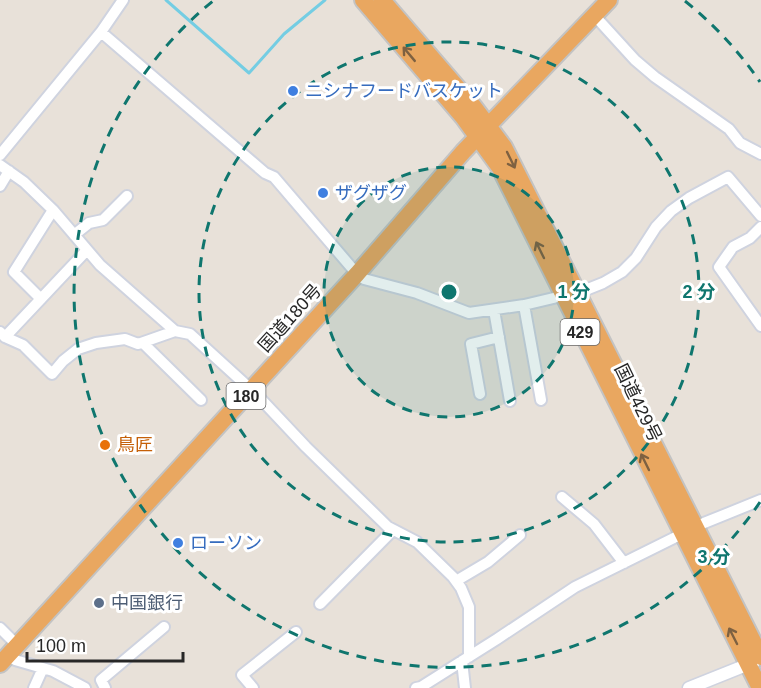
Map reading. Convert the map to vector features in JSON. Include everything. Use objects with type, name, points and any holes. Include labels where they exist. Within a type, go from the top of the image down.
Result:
[{"type":"highway","name":"国道429号","points":[[363,0],[463,117],[504,147],[570,294],[756,660],[760,688]]},
{"type":"highway","name":"国道429号","points":[[382,0],[483,132]]},
{"type":"highway","name":"国道180号","points":[[8,654],[252,390],[483,132],[609,0]]},
{"type":"street","points":[[0,155],[101,32],[123,0]]},
{"type":"street","points":[[594,15],[635,60],[655,77],[729,129],[740,143],[761,154]]},
{"type":"street","points":[[101,32],[265,173],[274,177],[357,274],[364,279],[417,293],[469,313],[524,305],[603,283],[622,272],[636,258],[656,227],[671,211],[689,198],[728,177],[761,216]]},
{"type":"street","points":[[0,186],[4,168],[24,182],[53,210],[100,265],[175,331],[190,334],[252,390],[306,447],[393,530],[417,542],[456,581],[469,607],[465,688]]},
{"type":"street","points":[[75,235],[89,223],[103,220],[127,196]]},
{"type":"street","points":[[41,299],[14,272],[53,210]]},
{"type":"street","points":[[761,227],[750,238],[733,247],[719,267],[761,326]]},
{"type":"street","points":[[87,250],[3,338],[23,345],[52,374],[78,349],[96,343],[125,339],[138,344],[175,331]]},
{"type":"street","points":[[524,305],[541,400]]},
{"type":"street","points":[[494,310],[510,401]]},
{"type":"street","points":[[480,394],[471,344],[499,337]]},
{"type":"street","points":[[142,343],[201,400]]},
{"type":"street","points":[[562,497],[594,524],[624,563]]},
{"type":"street","points":[[422,687],[566,592],[689,531],[761,500]]},
{"type":"street","points":[[320,604],[393,530]]},
{"type":"street","points":[[456,581],[488,562],[520,535]]},
{"type":"street","points":[[105,688],[101,680],[164,627]]},
{"type":"street","points":[[0,628],[8,654],[15,660],[53,671],[85,688]]},
{"type":"street","points":[[253,688],[242,675],[296,632]]},
{"type":"street","points":[[689,688],[711,683],[756,660]]},
{"type":"street","points":[[34,688],[43,668]]},
{"type":"waterway","points":[[166,0],[249,73],[284,34],[325,0]]},
{"type":"place","name":"ニシナフードバスケット","points":[[293,91]]},
{"type":"place","name":"ザグザグ","points":[[323,193]]},
{"type":"place","name":"鳥匠","points":[[105,445]]},
{"type":"place","name":"ローソン","points":[[178,543]]},
{"type":"place","name":"中国銀行","points":[[99,603]]}]
